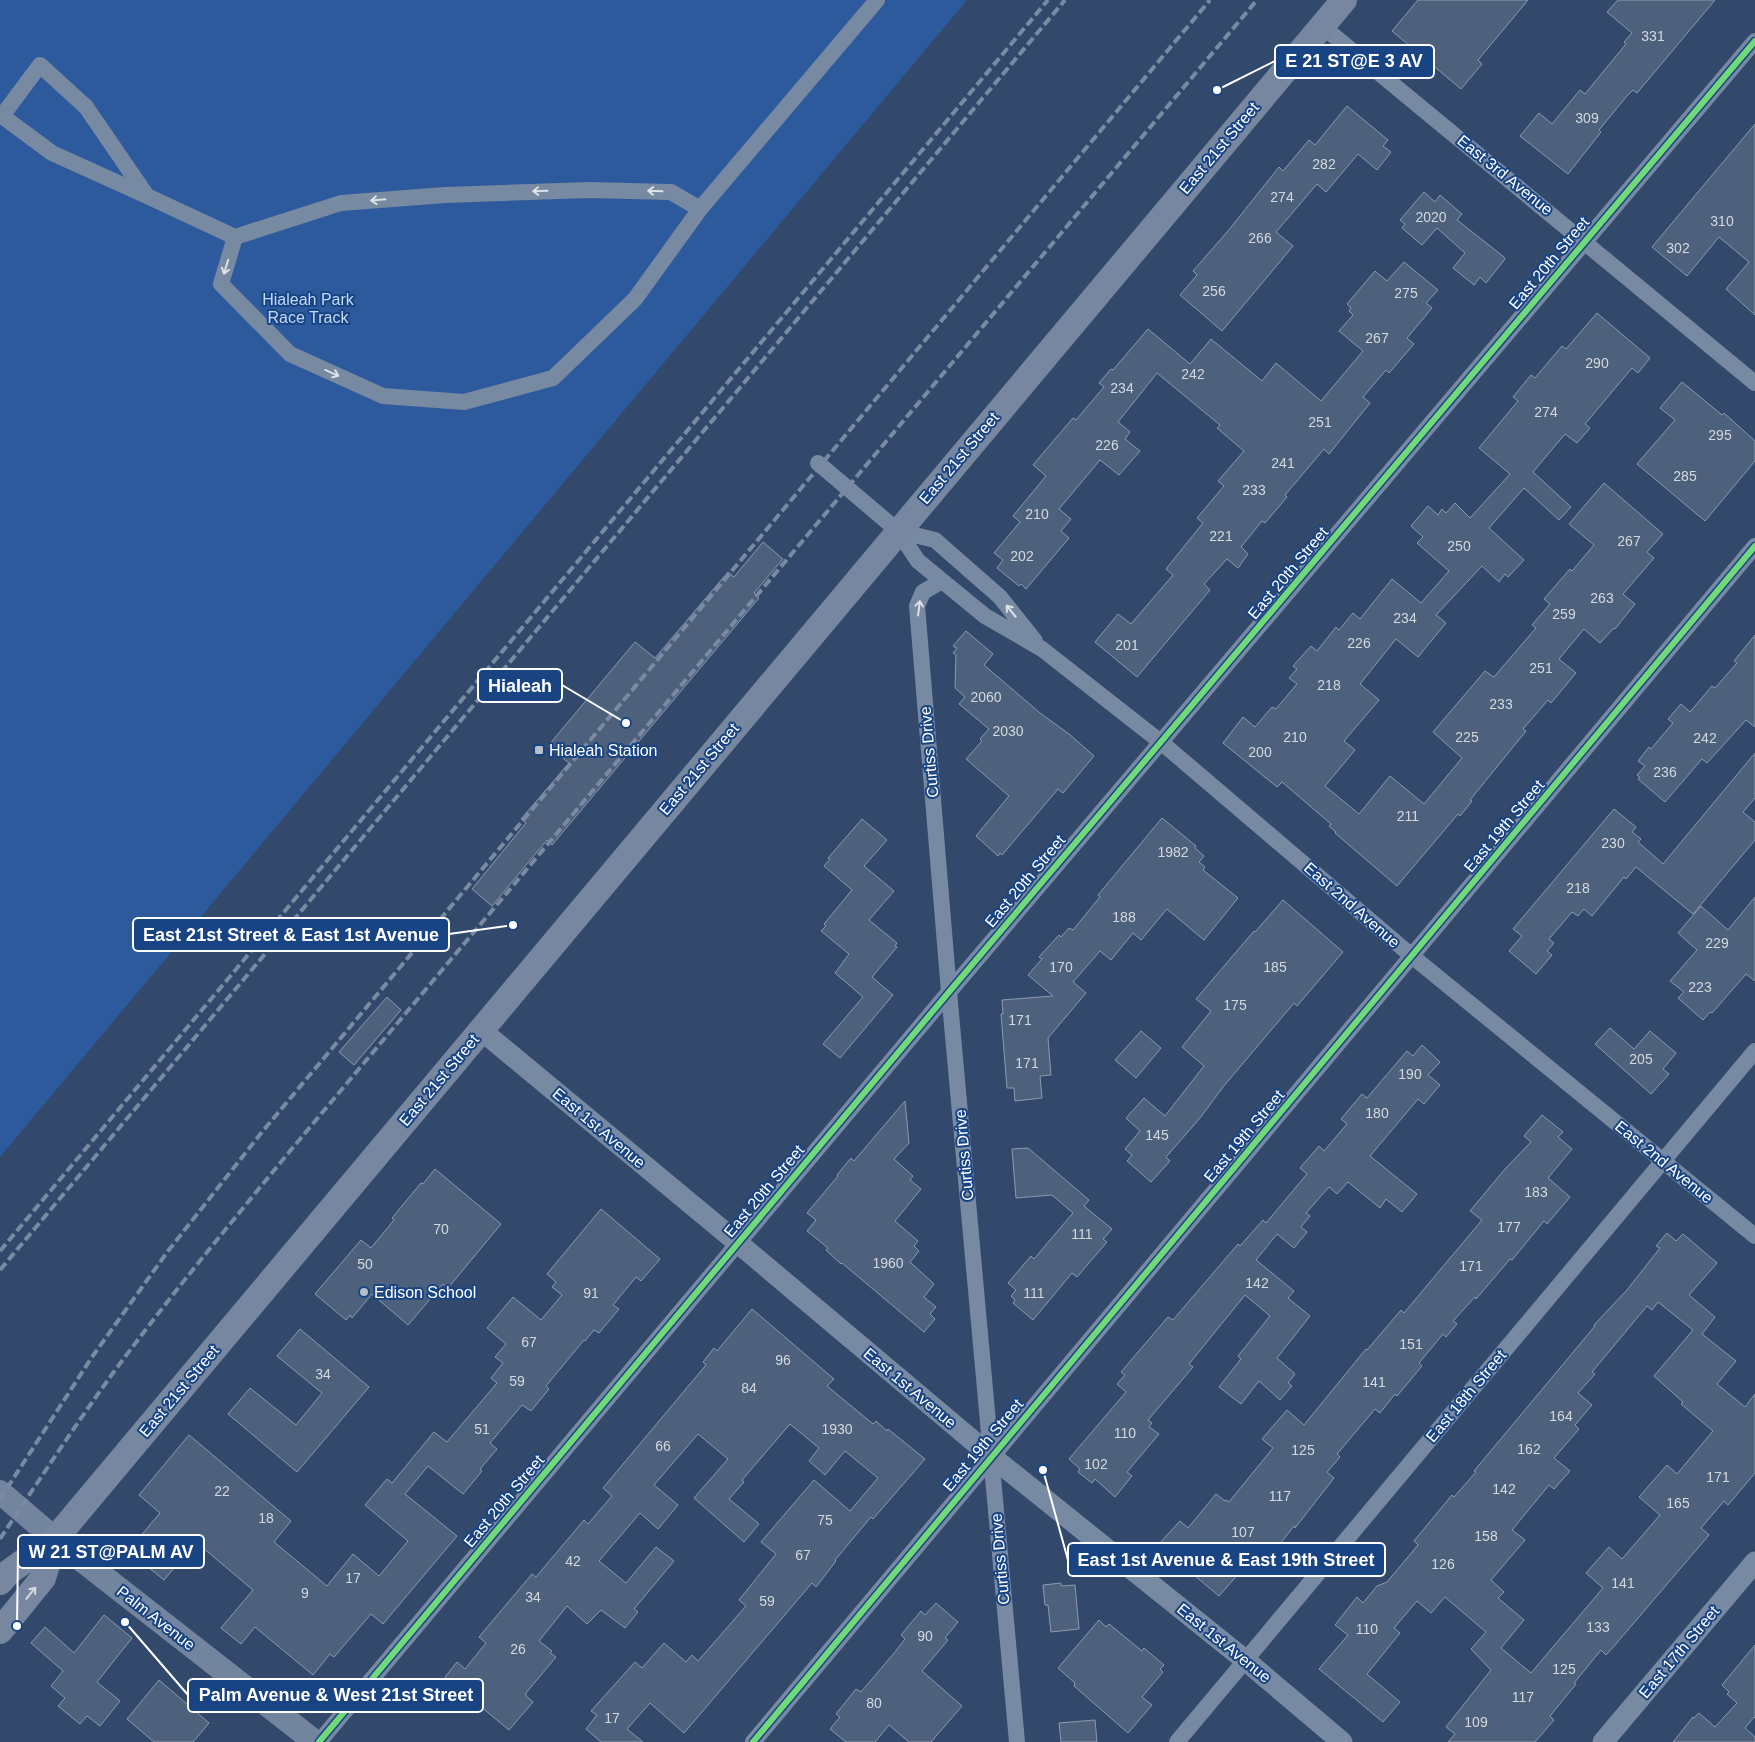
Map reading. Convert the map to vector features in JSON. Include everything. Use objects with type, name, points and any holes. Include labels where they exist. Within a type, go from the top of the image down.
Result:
[{"type":"main road","name":"East 21st Street","points":[[55,1539],[1344,0]]},
{"type":"main road","name":"Palm Avenue","points":[[0,1492],[55,1539],[315,1742]]},
{"type":"main road","points":[[0,1582],[9,1572],[55,1539]]},
{"type":"main road","points":[[0,1631],[44,1578],[55,1539]]},
{"type":"street","points":[[235,237],[221,284],[290,354],[383,396],[464,402],[553,378],[635,298],[700,208],[877,0]]},
{"type":"street","name":"East 3rd Avenue","points":[[1322,26],[1755,383]]},
{"type":"street","name":"East 20th Street","points":[[319,1742],[949,992],[1755,41]]},
{"type":"street","points":[[146,196],[86,107],[40,65],[2,116],[52,154],[235,237],[341,203],[445,195],[589,190],[671,192],[700,208]]},
{"type":"street","points":[[818,462],[898,531]]},
{"type":"street","name":"East 2nd Avenue","points":[[898,531],[918,561],[942,581],[985,616],[1042,649],[1162,743],[1413,957],[1755,1236]]},
{"type":"street","name":"East 2nd Avenue","points":[[898,531],[935,540],[1000,597],[1042,649]]},
{"type":"street","name":"East 19th Street","points":[[752,1742],[1413,957],[1755,546]]},
{"type":"street","name":"Curtiss Drive","points":[[942,581],[923,592],[917,606],[949,992],[1017,1742]]},
{"type":"street","name":"East 1st Avenue","points":[[481,1030],[991,1456],[1246,1660],[1342,1742]]},
{"type":"street","name":"East 18th Street","points":[[1177,1742],[1755,1051]]},
{"type":"street","name":"East 17th Street","points":[[1603,1742],[1755,1562]]},
{"type":"green space","name":"Hialeah Park Race Track","points":[[0,0],[967,0],[0,1157]]},
{"type":"building","points":[[1418,0],[1528,0],[1478,60],[1482,64],[1461,89],[1392,31]]},
{"type":"building","points":[[1618,0],[1715,0],[1637,93],[1633,90],[1626,97],[1599,130],[1601,132],[1568,174],[1520,136],[1539,113],[1552,124],[1580,90],[1585,94],[1626,44],[1624,42],[1632,33],[1607,12]]},
{"type":"building","points":[[1347,106],[1388,140],[1383,146],[1391,152],[1377,170],[1358,154],[1326,192],[1317,184],[1276,232],[1293,246],[1222,331],[1180,295],[1197,275],[1193,271],[1279,167],[1283,171],[1309,140],[1315,145]]},
{"type":"building","points":[[1755,124],[1755,315],[1726,289],[1749,262],[1719,237],[1687,276],[1652,247]]},
{"type":"building","points":[[1424,192],[1435,202],[1440,195],[1462,214],[1457,220],[1504,257],[1505,259],[1486,283],[1480,277],[1474,285],[1453,268],[1465,253],[1437,228],[1422,245],[1402,228],[1405,224],[1400,220]]},
{"type":"building","points":[[1404,262],[1438,290],[1426,303],[1432,308],[1407,338],[1414,344],[1389,373],[1386,370],[1363,397],[1370,403],[1329,454],[1324,449],[1285,495],[1287,497],[1265,523],[1262,521],[1241,547],[1248,554],[1238,568],[1227,559],[1204,584],[1210,590],[1137,677],[1095,642],[1118,614],[1131,624],[1173,575],[1166,569],[1203,523],[1197,518],[1224,486],[1218,481],[1244,451],[1217,428],[1220,425],[1157,373],[1118,422],[1130,432],[1125,439],[1140,451],[1119,475],[1100,460],[1059,509],[1071,519],[1061,531],[1069,538],[1026,589],[1021,584],[1019,586],[997,568],[1003,560],[994,553],[1020,522],[1013,516],[1046,476],[1033,465],[1073,418],[1076,420],[1104,387],[1099,383],[1111,369],[1113,370],[1148,329],[1190,364],[1211,339],[1262,381],[1276,363],[1321,401],[1363,351],[1339,331],[1353,315],[1349,311],[1351,308],[1347,304],[1375,271],[1387,281]]},
{"type":"building","points":[[1597,313],[1650,358],[1638,373],[1632,368],[1585,424],[1590,428],[1577,443],[1565,434],[1533,472],[1571,507],[1559,520],[1524,488],[1489,528],[1524,560],[1508,577],[1505,574],[1499,582],[1482,566],[1436,615],[1446,623],[1418,657],[1396,639],[1360,684],[1379,700],[1344,741],[1355,750],[1325,786],[1359,814],[1390,776],[1424,804],[1462,758],[1433,732],[1485,671],[1494,677],[1536,628],[1532,625],[1550,604],[1544,599],[1570,569],[1572,571],[1594,545],[1569,524],[1604,483],[1663,534],[1647,552],[1654,558],[1623,594],[1635,604],[1615,629],[1600,643],[1584,629],[1559,659],[1576,673],[1551,703],[1548,700],[1523,729],[1526,731],[1470,800],[1472,801],[1460,816],[1458,814],[1397,886],[1335,833],[1329,826],[1331,824],[1282,782],[1277,787],[1223,743],[1243,717],[1255,727],[1272,707],[1276,709],[1297,684],[1289,678],[1297,669],[1293,666],[1311,646],[1317,651],[1336,627],[1339,630],[1353,613],[1360,619],[1392,579],[1421,603],[1449,571],[1417,543],[1423,537],[1411,526],[1428,506],[1438,515],[1442,509],[1446,513],[1455,503],[1470,518],[1510,474],[1479,448],[1518,401],[1513,397],[1531,375],[1535,378],[1562,346],[1566,349]]},
{"type":"building","points":[[1682,382],[1722,415],[1724,413],[1755,441],[1755,461],[1705,521],[1637,464],[1675,420],[1660,408]]},
{"type":"building","points":[[763,542],[783,559],[754,593],[759,598],[552,845],[547,840],[492,906],[472,889],[526,823],[521,819],[569,763],[548,746],[635,642],[655,658],[728,572],[734,577]]},
{"type":"building","points":[[966,631],[993,654],[984,665],[1094,756],[1063,793],[1058,789],[1002,855],[1000,853],[998,856],[976,836],[1009,796],[966,759],[982,741],[980,739],[989,729],[959,704],[965,697],[955,688],[956,655],[953,653],[957,648],[953,646]]},
{"type":"building","points":[[1755,635],[1755,727],[1746,720],[1707,763],[1702,759],[1665,802],[1638,779],[1640,777],[1637,775],[1645,766],[1638,761],[1673,723],[1668,719],[1681,704],[1690,712],[1712,686],[1715,688],[1737,663],[1734,661]]},
{"type":"building","points":[[1755,753],[1755,798],[1743,812],[1755,822],[1755,840],[1693,914],[1636,867],[1626,879],[1624,877],[1592,916],[1584,909],[1578,916],[1572,912],[1549,939],[1554,943],[1547,951],[1552,955],[1536,974],[1509,951],[1522,936],[1513,929],[1614,809],[1636,827],[1632,832],[1641,839],[1638,842],[1663,864]]},
{"type":"building","points":[[1162,818],[1196,846],[1195,848],[1204,856],[1199,862],[1205,867],[1203,870],[1238,898],[1204,940],[1167,909],[1141,940],[1133,933],[1111,960],[1100,951],[1073,982],[1086,993],[1048,1038],[1051,1075],[1040,1076],[1042,1098],[1015,1101],[1014,1088],[1007,1088],[1001,1014],[1003,1014],[1002,1000],[1053,996],[1028,975],[1042,959],[1039,957],[1059,935],[1061,937],[1069,928],[1073,930],[1100,897],[1098,895]]},
{"type":"building","points":[[862,819],[887,840],[864,866],[894,891],[869,920],[897,943],[895,946],[897,947],[872,977],[893,995],[840,1058],[823,1044],[863,997],[835,973],[849,954],[821,931],[826,926],[824,924],[852,890],[824,866],[830,859],[828,858]]},
{"type":"building","points":[[1755,897],[1755,981],[1746,974],[1712,1013],[1710,1012],[1703,1020],[1678,998],[1684,992],[1670,981],[1697,950],[1678,933],[1701,906],[1728,930]]},
{"type":"building","points":[[1283,900],[1343,952],[1297,1006],[1294,1003],[1223,1087],[1200,1118],[1166,1157],[1170,1161],[1151,1182],[1127,1161],[1132,1155],[1125,1149],[1140,1131],[1126,1118],[1144,1098],[1165,1116],[1204,1066],[1182,1047],[1211,1011],[1196,999]]},
{"type":"building","points":[[387,997],[401,1010],[354,1065],[339,1052]]},
{"type":"building","points":[[1610,1028],[1634,1049],[1650,1031],[1676,1053],[1663,1069],[1669,1074],[1651,1094],[1595,1044]]},
{"type":"building","points":[[1141,1031],[1161,1048],[1136,1078],[1115,1060]]},
{"type":"building","points":[[1422,1045],[1440,1062],[1428,1075],[1440,1085],[1424,1104],[1418,1099],[1370,1156],[1417,1194],[1402,1212],[1386,1199],[1380,1208],[1348,1182],[1337,1194],[1329,1187],[1306,1213],[1310,1216],[1301,1227],[1307,1232],[1294,1248],[1277,1234],[1256,1260],[1294,1291],[1288,1298],[1310,1316],[1277,1358],[1295,1374],[1288,1383],[1292,1386],[1280,1400],[1259,1381],[1241,1404],[1219,1387],[1241,1359],[1238,1356],[1270,1316],[1245,1295],[1189,1364],[1193,1367],[1148,1420],[1152,1423],[1149,1427],[1159,1434],[1127,1472],[1132,1476],[1115,1497],[1095,1479],[1092,1483],[1078,1472],[1080,1469],[1069,1459],[1126,1392],[1117,1384],[1125,1375],[1121,1372],[1168,1317],[1173,1320],[1238,1244],[1240,1246],[1263,1220],[1266,1223],[1307,1174],[1300,1168],[1319,1146],[1324,1151],[1347,1124],[1341,1119],[1362,1094],[1367,1098],[1407,1051],[1413,1056]]},
{"type":"building","points":[[905,1101],[909,1143],[894,1159],[913,1176],[910,1180],[921,1189],[895,1221],[918,1241],[914,1246],[919,1251],[910,1262],[934,1284],[924,1297],[936,1307],[930,1314],[935,1319],[924,1332],[841,1264],[826,1250],[828,1248],[807,1231],[816,1220],[807,1213],[851,1158],[854,1161]]},
{"type":"building","points":[[1542,1115],[1563,1132],[1558,1137],[1572,1149],[1548,1178],[1570,1197],[1547,1224],[1544,1221],[1512,1260],[1510,1259],[1476,1299],[1475,1297],[1453,1321],[1457,1324],[1446,1337],[1443,1334],[1419,1363],[1422,1366],[1397,1396],[1395,1394],[1380,1413],[1375,1409],[1337,1454],[1340,1457],[1327,1472],[1334,1478],[1295,1528],[1294,1526],[1271,1555],[1269,1553],[1255,1569],[1248,1563],[1219,1596],[1158,1545],[1180,1521],[1188,1528],[1216,1494],[1229,1502],[1273,1448],[1262,1439],[1287,1410],[1304,1425],[1366,1349],[1401,1310],[1404,1313],[1482,1220],[1470,1211],[1505,1169],[1531,1142],[1524,1136]]},
{"type":"building","points":[[1028,1148],[1089,1200],[1084,1206],[1112,1229],[1103,1239],[1107,1242],[1077,1277],[1072,1273],[1033,1320],[1013,1303],[1015,1300],[1011,1296],[1016,1290],[1008,1283],[1031,1256],[1034,1259],[1073,1213],[1052,1195],[1016,1198],[1012,1149]]},
{"type":"building","points":[[435,1169],[501,1224],[448,1288],[443,1284],[408,1325],[372,1294],[352,1318],[350,1315],[346,1320],[315,1294],[361,1240],[371,1248],[394,1220],[392,1218]]},
{"type":"building","points":[[601,1209],[660,1259],[641,1281],[636,1277],[613,1305],[619,1309],[599,1333],[594,1330],[584,1340],[546,1386],[549,1389],[531,1411],[522,1405],[490,1443],[497,1449],[480,1469],[482,1471],[463,1494],[428,1466],[405,1494],[457,1536],[383,1624],[371,1614],[334,1657],[330,1654],[313,1675],[255,1627],[241,1644],[221,1628],[253,1590],[196,1542],[164,1580],[128,1551],[160,1513],[139,1495],[189,1435],[291,1521],[274,1542],[327,1586],[353,1554],[379,1576],[408,1541],[365,1505],[387,1479],[392,1483],[434,1432],[447,1442],[497,1383],[491,1378],[503,1363],[495,1357],[506,1344],[487,1328],[513,1297],[541,1320],[562,1295],[552,1287],[556,1282],[547,1274]]},
{"type":"building","points":[[1667,1233],[1676,1241],[1683,1234],[1717,1263],[1689,1295],[1715,1317],[1702,1334],[1736,1361],[1717,1384],[1745,1407],[1755,1394],[1755,1473],[1728,1505],[1724,1501],[1701,1528],[1709,1535],[1615,1645],[1606,1655],[1601,1650],[1574,1683],[1576,1684],[1550,1716],[1554,1720],[1535,1742],[1448,1742],[1455,1734],[1446,1727],[1491,1670],[1471,1649],[1486,1632],[1445,1597],[1431,1613],[1417,1601],[1394,1628],[1400,1633],[1367,1674],[1400,1702],[1383,1722],[1319,1669],[1348,1635],[1335,1625],[1357,1597],[1363,1603],[1377,1586],[1387,1582],[1418,1545],[1414,1541],[1452,1495],[1454,1497],[1476,1472],[1474,1471],[1594,1325],[1627,1290],[1660,1248],[1656,1246]],"holes":[[[1658,1302],[1693,1330],[1654,1376],[1683,1402],[1681,1404],[1713,1431],[1677,1474],[1667,1465],[1639,1497],[1660,1515],[1622,1559],[1609,1547],[1586,1573],[1603,1588],[1531,1673],[1501,1648],[1524,1620],[1498,1598],[1504,1592],[1491,1580],[1525,1540],[1512,1530],[1549,1485],[1554,1489],[1570,1471],[1554,1458],[1579,1429],[1575,1425],[1592,1405],[1578,1393],[1595,1374],[1592,1372],[1647,1306],[1652,1310]]]},
{"type":"building","points":[[752,1309],[834,1379],[827,1386],[873,1424],[876,1421],[887,1431],[888,1429],[925,1459],[873,1519],[871,1517],[835,1560],[816,1587],[812,1583],[684,1733],[650,1703],[627,1729],[643,1742],[601,1742],[586,1729],[597,1715],[591,1711],[635,1662],[642,1668],[664,1643],[686,1662],[692,1655],[698,1661],[746,1606],[739,1600],[776,1554],[761,1542],[814,1480],[850,1511],[878,1478],[845,1451],[825,1475],[809,1461],[819,1448],[790,1424],[742,1480],[744,1482],[729,1499],[759,1524],[744,1542],[694,1498],[728,1459],[698,1434],[654,1485],[678,1505],[658,1529],[640,1513],[599,1561],[626,1583],[656,1547],[674,1561],[634,1609],[638,1612],[625,1628],[601,1610],[587,1624],[567,1606],[539,1641],[552,1651],[550,1653],[556,1657],[526,1693],[526,1696],[533,1702],[509,1730],[445,1677],[457,1662],[465,1669],[486,1643],[479,1637],[532,1574],[536,1577],[584,1520],[588,1524],[612,1496],[603,1488],[706,1365],[703,1362],[714,1348],[717,1351]]},
{"type":"building","points":[[300,1329],[369,1387],[297,1472],[228,1414],[250,1388],[296,1425],[322,1393],[277,1356]]},
{"type":"building","points":[[1061,1583],[1061,1586],[1075,1585],[1079,1629],[1051,1632],[1048,1605],[1045,1605],[1043,1585]]},
{"type":"building","points":[[936,1603],[958,1622],[945,1638],[948,1640],[922,1671],[962,1706],[931,1742],[909,1742],[889,1725],[875,1742],[846,1742],[830,1729],[840,1717],[836,1714],[856,1689],[861,1692],[895,1652],[905,1639],[901,1635],[921,1611],[925,1615]]},
{"type":"building","points":[[104,1615],[132,1638],[97,1682],[120,1701],[100,1726],[87,1716],[80,1724],[58,1706],[65,1698],[51,1686],[63,1671],[31,1643],[45,1627],[74,1653]]},
{"type":"building","points":[[1099,1620],[1106,1627],[1109,1624],[1142,1651],[1144,1648],[1164,1665],[1160,1669],[1163,1672],[1142,1697],[1152,1705],[1128,1733],[1074,1686],[1075,1683],[1058,1668]]},
{"type":"building","points":[[1755,1645],[1755,1718],[1745,1728],[1755,1737],[1755,1742],[1673,1742],[1693,1717],[1699,1713],[1715,1727],[1737,1703],[1727,1694],[1729,1692],[1722,1685]]},
{"type":"building","points":[[159,1680],[209,1723],[193,1742],[154,1742],[127,1719]]},
{"type":"building","points":[[1095,1720],[1097,1742],[1061,1742],[1059,1723]]},
{"type":"railway","points":[[0,1251],[1048,0]]},
{"type":"railway","points":[[0,1270],[1065,0]]},
{"type":"railway","points":[[0,1499],[92,1357],[168,1251],[262,1132],[1210,0]]},
{"type":"railway","points":[[0,1539],[113,1373],[222,1233],[1257,0]]},
{"type":"cycle path","points":[[319,1742],[949,992],[1755,41]]},
{"type":"cycle path","points":[[753,1742],[1755,546]]},
{"type":"place","name":"E 21 ST@E 3 AV","points":[[1217,90]]},
{"type":"place","name":"Hialeah","points":[[626,723]]},
{"type":"place","name":"Hialeah Station","points":[[539,750]]},
{"type":"place","name":"East 21st Street & East 1st Avenue","points":[[513,925]]},
{"type":"place","name":"Edison School","points":[[364,1292]]},
{"type":"place","name":"East 1st Avenue & East 19th Street","points":[[1043,1470]]},
{"type":"place","name":"Palm Avenue & West 21st Street","points":[[125,1622]]},
{"type":"place","name":"W 21 ST@PALM AV","points":[[17,1626]]}]
